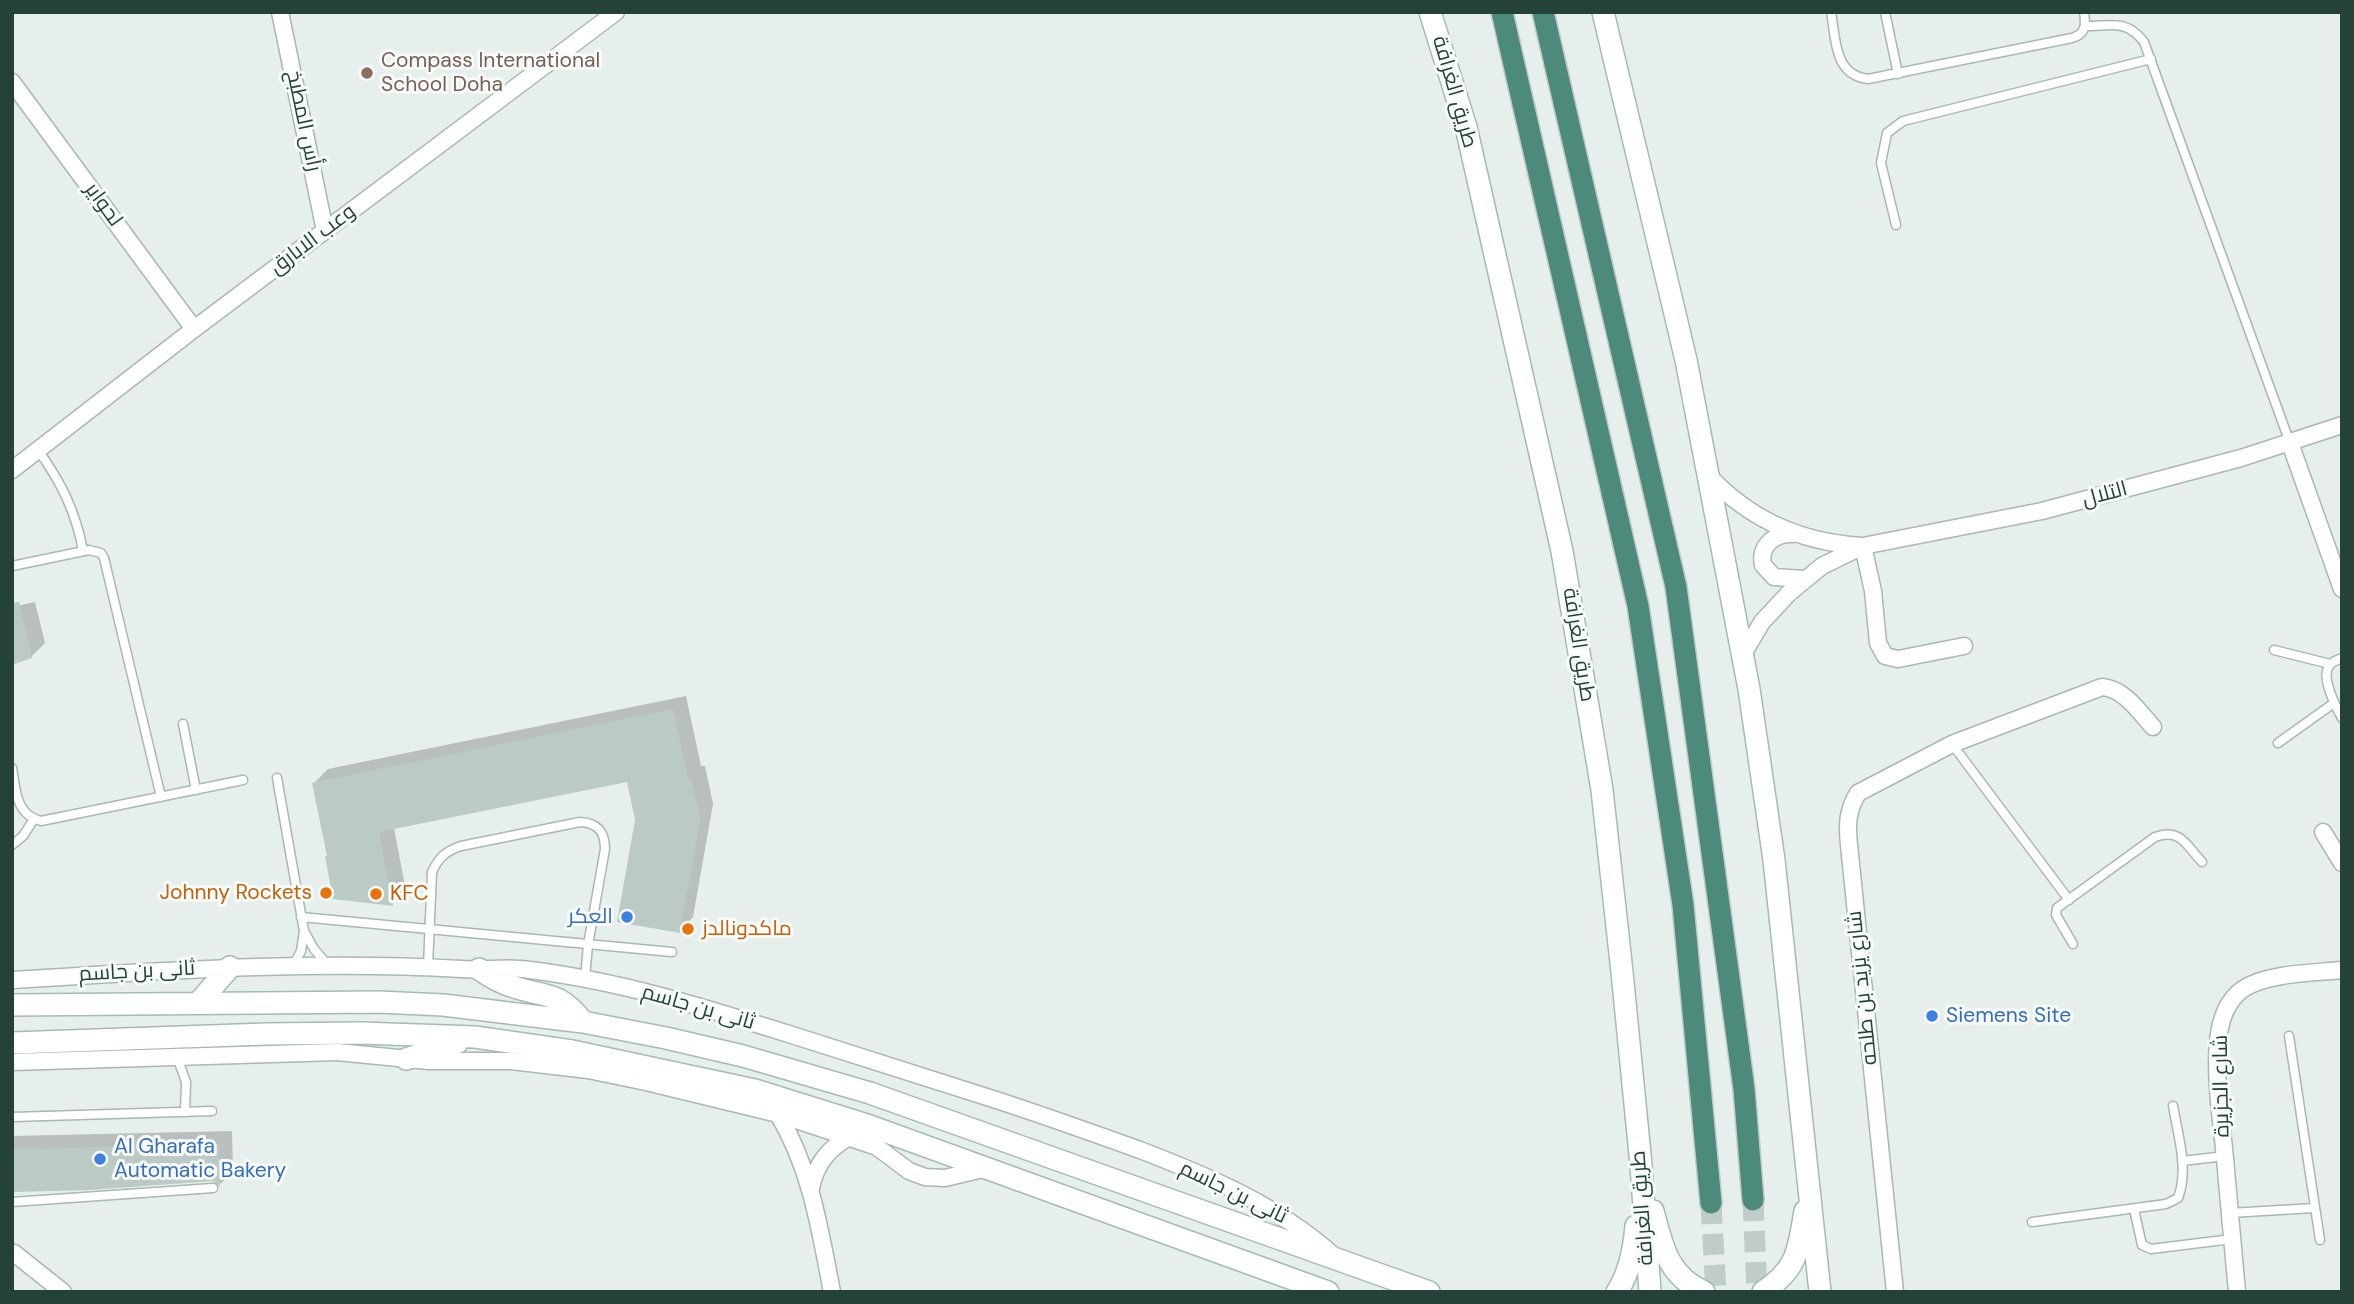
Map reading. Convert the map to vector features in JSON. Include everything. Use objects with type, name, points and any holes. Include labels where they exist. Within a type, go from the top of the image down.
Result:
[{"type":"highway","points":[[1502,12],[1638,606],[1683,905],[1711,1203]]},
{"type":"highway","points":[[1543,12],[1676,587],[1744,1089],[1753,1200]]},
{"type":"main road","name":"طريق الغرافة","points":[[1430,12],[1466,127],[1562,551],[1602,790],[1641,1165],[1650,1292]]},
{"type":"main road","points":[[1603,12],[1686,360],[1742,656],[1773,860],[1820,1292]]},
{"type":"main road","points":[[199,1002],[230,967]]},
{"type":"main road","points":[[479,969],[495,980],[516,988],[557,998],[573,1009],[583,1022]]},
{"type":"main road","name":"ثانى بن جاسم","points":[[12,1005],[379,1002],[443,1005],[583,1022],[743,1056],[870,1093],[1429,1292]]},
{"type":"main road","points":[[12,1043],[361,1033],[475,1037],[572,1051],[755,1090],[870,1126],[1328,1292]]},
{"type":"main road","points":[[406,1059],[475,1037]]},
{"type":"main road","points":[[1617,1292],[1634,1250],[1641,1165]]},
{"type":"main road","points":[[1641,1165],[1664,1249],[1675,1272],[1704,1292]]},
{"type":"main road","points":[[1763,1292],[1781,1279],[1794,1262],[1810,1182]]},
{"type":"street","name":"رأس المطبخ","points":[[280,12],[326,231]]},
{"type":"street","name":"وعب الابارق","points":[[12,470],[326,231],[596,18],[616,12]]},
{"type":"street","name":"لحواير","points":[[12,82],[194,329]]},
{"type":"street","name":"التلال","points":[[1863,546],[2042,511],[2290,443],[2342,425]]},
{"type":"street","points":[[2290,443],[2342,589]]},
{"type":"street","points":[[1707,475],[1738,504],[1773,526],[1816,541],[1863,546]]},
{"type":"street","points":[[1793,534],[1780,536],[1767,544],[1763,550],[1763,565],[1773,577],[1804,579]]},
{"type":"street","points":[[1742,656],[1762,622],[1804,579],[1822,566],[1863,546]]},
{"type":"street","points":[[1863,546],[1873,591],[1878,643],[1885,656],[1898,659],[1964,646]]},
{"type":"street","name":"شارع يزيد بن طلحه","points":[[1895,1292],[1849,845],[1848,813],[1858,793],[1952,744],[2102,687],[2110,688],[2124,696],[2153,727]]},
{"type":"street","points":[[2323,832],[2342,863]]},
{"type":"street","name":"ثانى بن جاسم","points":[[12,980],[328,964],[479,969],[510,967],[585,978],[677,1000],[1079,1127],[1251,1197],[1297,1225],[1338,1259]]},
{"type":"street","name":"شارع الجزيرة","points":[[2237,1292],[2217,1064],[2218,1040],[2225,1009],[2237,994],[2254,983],[2284,976],[2342,970]]},
{"type":"street","points":[[12,1062],[337,1052],[452,1061],[499,1059],[588,1070],[778,1114],[877,1147],[909,1171],[925,1177],[945,1178],[988,1167]]},
{"type":"street","points":[[778,1114],[798,1150],[811,1188],[832,1292]]},
{"type":"street","points":[[811,1188],[814,1175],[828,1152],[849,1137]]},
{"type":"street","points":[[14,1253],[63,1292]]},
{"type":"lane","points":[[1830,12],[1845,70],[1854,77],[1868,79],[2072,38],[2083,32],[2084,12]]},
{"type":"lane","points":[[1885,12],[1898,74]]},
{"type":"lane","points":[[2085,26],[2127,26],[2135,30],[2144,42],[2290,443]]},
{"type":"lane","points":[[1896,225],[1881,163],[1887,133],[1903,121],[2151,59]]},
{"type":"lane","points":[[38,450],[70,502],[83,551]]},
{"type":"lane","points":[[12,566],[83,551],[95,551],[104,558],[161,797]]},
{"type":"lane","points":[[2274,650],[2330,664]]},
{"type":"lane","points":[[2342,657],[2330,664],[2326,677],[2334,704],[2342,718]]},
{"type":"lane","points":[[2278,743],[2334,704]]},
{"type":"lane","points":[[183,724],[196,790]]},
{"type":"lane","points":[[1952,744],[2069,900]]},
{"type":"lane","points":[[12,768],[18,803],[22,810],[34,819],[47,820],[243,780]]},
{"type":"lane","points":[[277,778],[304,931],[300,951],[293,965]]},
{"type":"lane","points":[[12,845],[34,819]]},
{"type":"lane","points":[[428,966],[432,872],[438,859],[448,850],[580,822],[591,823],[600,828],[605,838],[585,978]]},
{"type":"lane","points":[[2073,944],[2056,915],[2057,908],[2155,836],[2168,832],[2177,834],[2202,862]]},
{"type":"lane","points":[[302,917],[673,952]]},
{"type":"lane","points":[[304,931],[314,949],[328,964]]},
{"type":"lane","points":[[2289,1036],[2320,1240]]},
{"type":"lane","points":[[177,1057],[186,1082],[186,1112]]},
{"type":"lane","points":[[2032,1222],[2166,1204],[2178,1198],[2182,1187],[2182,1161],[2173,1106]]},
{"type":"lane","points":[[12,1117],[212,1111]]},
{"type":"lane","points":[[2182,1161],[2225,1156]]},
{"type":"lane","points":[[12,1202],[213,1188]]},
{"type":"lane","points":[[2230,1213],[2314,1208]]},
{"type":"lane","points":[[2134,1209],[2142,1245],[2151,1249],[2232,1239]]},
{"type":"building","points":[[19,602],[32,658],[12,665],[12,603]]},
{"type":"building","points":[[673,709],[688,779],[691,778],[700,819],[680,933],[617,922],[635,820],[627,782],[379,832],[393,906],[333,899],[312,783]]},
{"type":"building","points":[[219,1144],[220,1187],[213,1181],[90,1190],[12,1192],[12,1149]]},
{"type":"tunnel","points":[[1753,1200],[1757,1292]]},
{"type":"tunnel","points":[[1711,1203],[1716,1292]]},
{"type":"place","name":"Compass International School Doha","points":[[367,73]]},
{"type":"place","name":"Johnny Rockets","points":[[326,893]]},
{"type":"place","name":"KFC","points":[[376,894]]},
{"type":"place","name":"العكر","points":[[627,917]]},
{"type":"place","name":"ماكدونالدز","points":[[688,929]]},
{"type":"place","name":"Siemens Site","points":[[1932,1016]]},
{"type":"place","name":"Al Gharafa Automatic Bakery","points":[[100,1159]]}]
